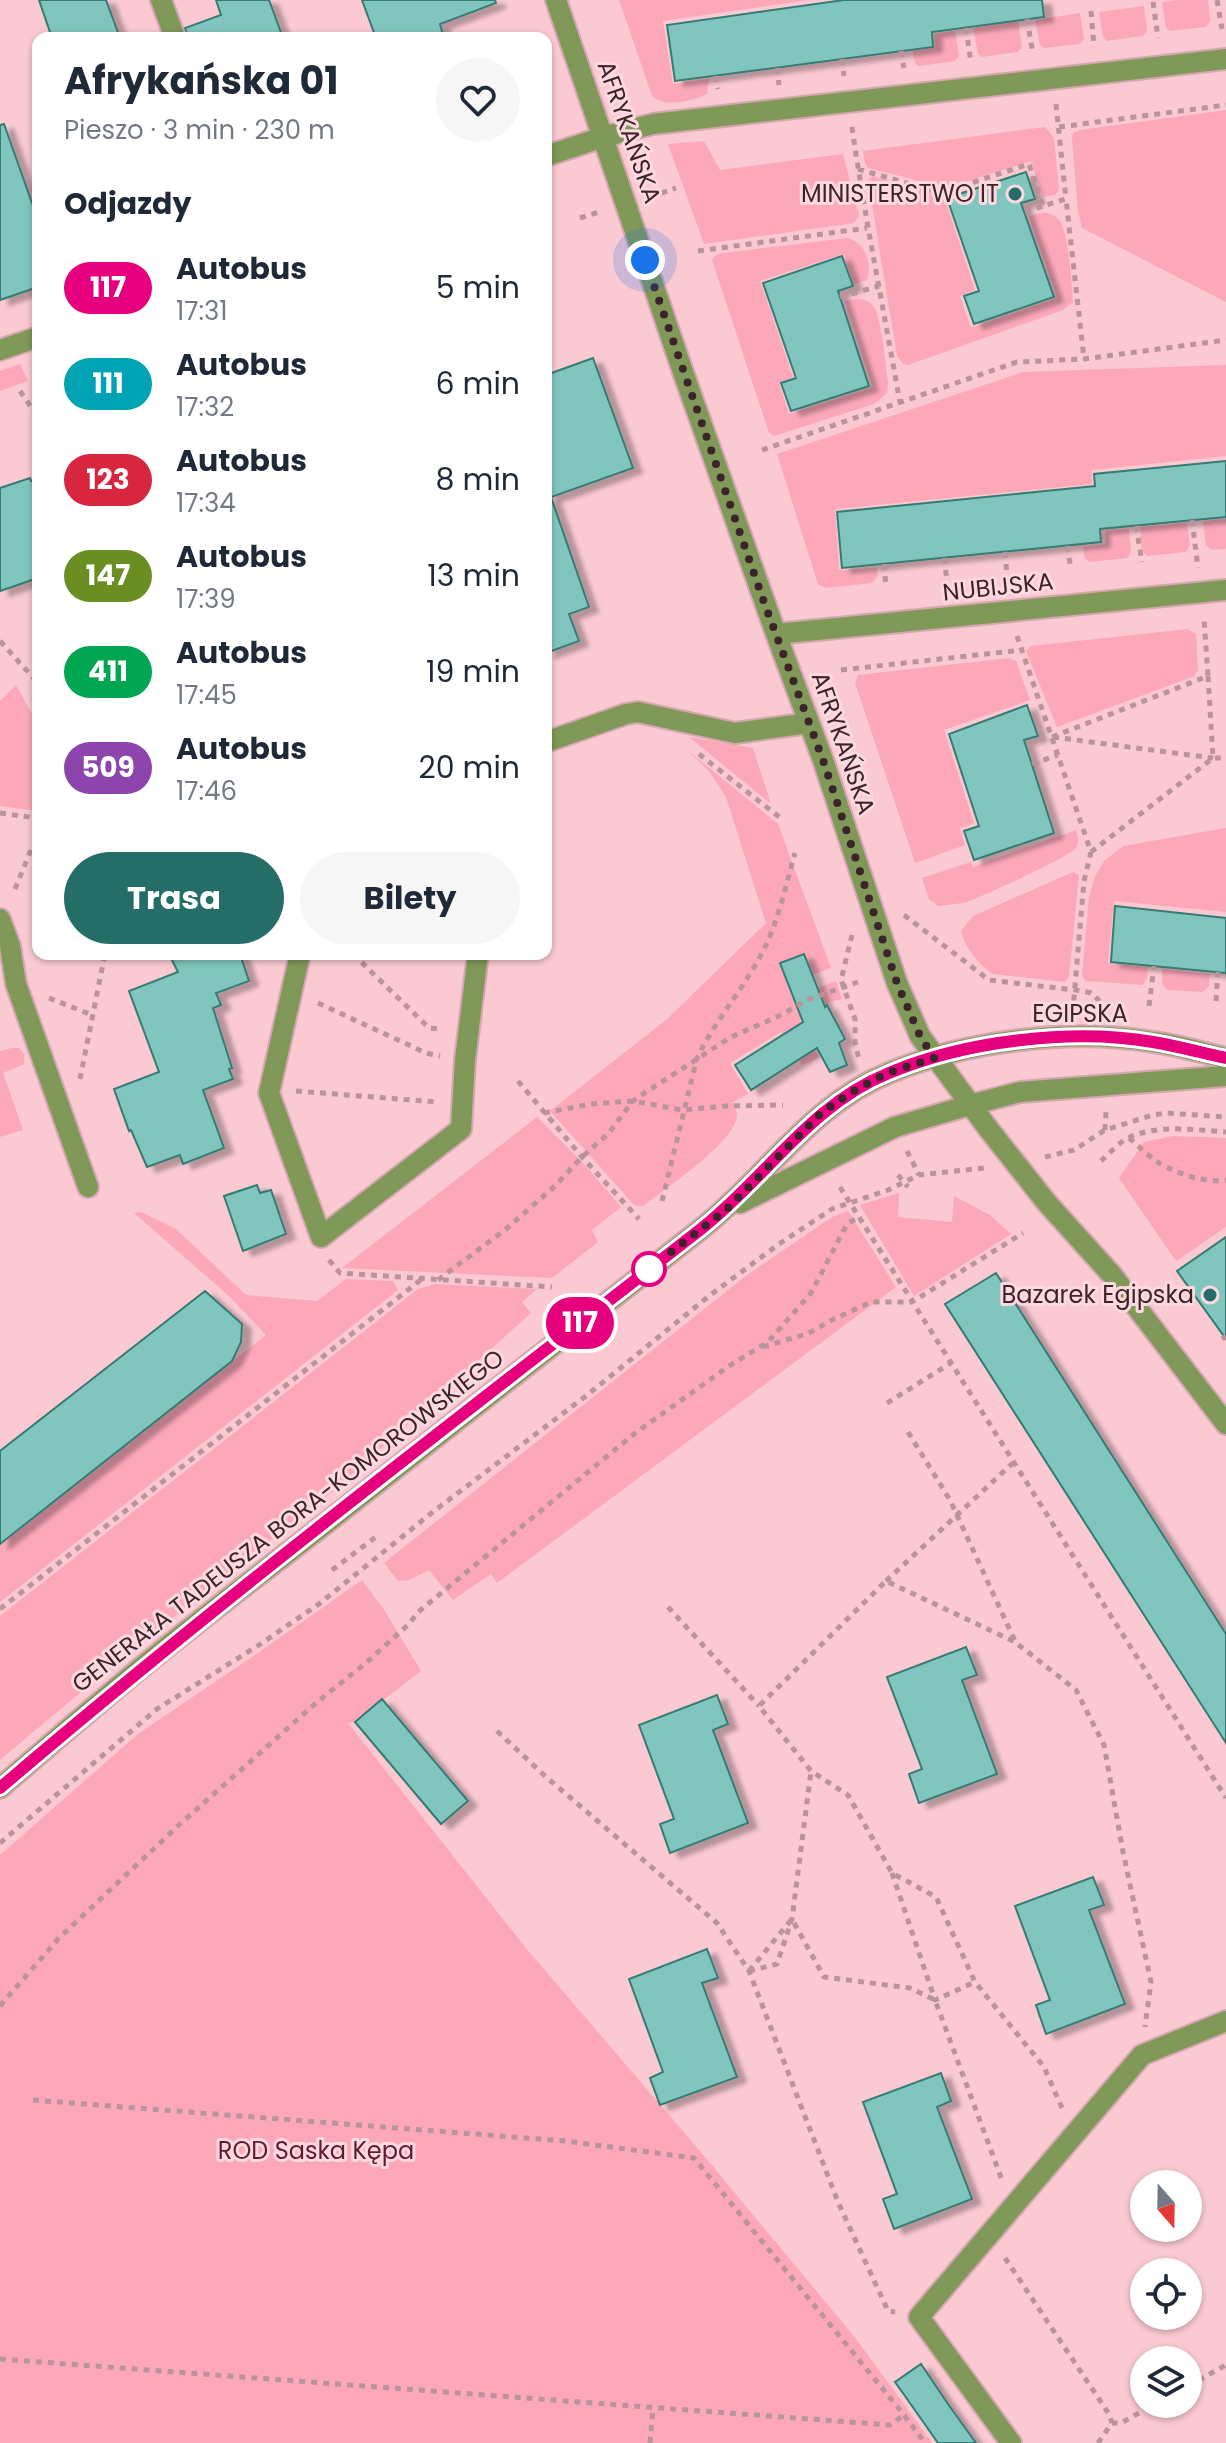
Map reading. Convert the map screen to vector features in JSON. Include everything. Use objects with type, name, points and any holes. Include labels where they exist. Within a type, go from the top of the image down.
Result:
[{"type":"street","points":[[161,0],[173,32]]},
{"type":"street","name":"AFRYKAŃSKA","points":[[556,0],[897,983],[920,1036],[1047,1203],[1112,1275],[1226,1424]]},
{"type":"street","points":[[552,154],[653,124],[1226,59]]},
{"type":"street","points":[[0,350],[32,339]]},
{"type":"street","name":"NUBIJSKA","points":[[776,634],[1226,590]]},
{"type":"street","points":[[552,740],[638,712],[735,733],[809,723]]},
{"type":"street","points":[[0,919],[10,946],[16,984],[88,1187]]},
{"type":"street","points":[[299,960],[269,1093],[321,1237],[461,1129],[465,1060],[477,960]]},
{"type":"street","name":"EGIPSKA","points":[[934,1058],[1015,1040],[1065,1038],[1153,1042],[1226,1058]]},
{"type":"street","name":"GENERAŁA TADEUSZA BORA-KOMOROWSKIEGO","points":[[0,1788],[139,1670],[726,1210],[821,1113],[887,1073],[934,1058]]},
{"type":"street","points":[[970,1105],[1020,1092],[1226,1076]]},
{"type":"street","name":"GENERAŁA TADEUSZA BORA-KOMOROWSKIEGO","points":[[726,1210],[895,1127],[970,1105]]},
{"type":"street","points":[[1011,2443],[919,2317],[1142,2055],[1226,2021]]},
{"type":"path","points":[[1217,0],[1222,29]]},
{"type":"path","points":[[1153,2],[1158,38]]},
{"type":"path","points":[[1091,11],[1094,47]]},
{"type":"path","points":[[1027,19],[1033,55]]},
{"type":"path","points":[[966,28],[971,64]]},
{"type":"path","points":[[901,51],[905,73]]},
{"type":"path","points":[[842,59],[844,81]]},
{"type":"path","points":[[777,68],[780,90]]},
{"type":"path","points":[[1052,79],[1084,359]]},
{"type":"path","points":[[849,102],[867,228],[900,403]]},
{"type":"path","points":[[1059,127],[1226,105]]},
{"type":"path","points":[[858,169],[941,193],[1029,164],[1043,206]]},
{"type":"path","points":[[652,196],[676,188]]},
{"type":"path","points":[[1025,212],[1066,199]]},
{"type":"path","points":[[580,218],[604,211]]},
{"type":"path","points":[[698,251],[867,228]]},
{"type":"path","points":[[840,297],[879,286]]},
{"type":"path","points":[[762,450],[1017,362],[1084,359],[1226,340]]},
{"type":"path","points":[[20,391],[32,408]]},
{"type":"path","points":[[1192,520],[1202,593],[1213,758]]},
{"type":"path","points":[[1136,526],[1142,562]]},
{"type":"path","points":[[1067,546],[1071,569]]},
{"type":"path","points":[[1005,552],[1007,575]]},
{"type":"path","points":[[944,558],[947,581]]},
{"type":"path","points":[[884,564],[886,587]]},
{"type":"path","points":[[1009,612],[1091,852],[1084,881],[1073,1009]]},
{"type":"path","points":[[0,641],[32,676]]},
{"type":"path","points":[[841,670],[1022,650]]},
{"type":"path","points":[[1052,737],[1208,676]]},
{"type":"path","points":[[1052,737],[1226,758]]},
{"type":"path","points":[[690,747],[783,820]]},
{"type":"path","points":[[1032,764],[1058,755]]},
{"type":"path","points":[[1091,852],[1213,758]]},
{"type":"path","points":[[0,813],[32,819]]},
{"type":"path","points":[[15,889],[32,850]]},
{"type":"path","points":[[662,1201],[697,1058],[705,1040],[765,947],[795,853]]},
{"type":"path","points":[[855,1042],[855,1019],[841,980],[864,887],[989,980],[1074,990]]},
{"type":"path","points":[[78,1088],[104,960]]},
{"type":"path","points":[[359,960],[429,1028],[468,1032]]},
{"type":"path","points":[[1149,1006],[1154,966]]},
{"type":"path","points":[[1216,1001],[1218,972]]},
{"type":"path","points":[[438,1280],[506,1229],[555,1186],[609,1133],[633,1101],[731,1037],[807,1000],[858,982]]},
{"type":"path","points":[[292,990],[426,1053],[465,1060]]},
{"type":"path","points":[[37,993],[92,1015]]},
{"type":"path","points":[[518,1081],[639,1219]]},
{"type":"path","points":[[272,1084],[298,1092],[463,1102]]},
{"type":"path","points":[[544,1113],[591,1104],[633,1101],[682,1110],[783,1105]]},
{"type":"path","points":[[0,1843],[157,1709],[319,1604],[743,1270],[832,1209],[906,1184],[919,1175],[977,1169],[1074,1150],[1105,1130],[1153,1115],[1226,1117]]},
{"type":"path","points":[[1101,1161],[1128,1137],[1168,1128],[1226,1132]]},
{"type":"path","points":[[1128,1137],[1158,1162],[1172,1169],[1217,1182],[1226,1180]]},
{"type":"path","points":[[898,1175],[906,1184]]},
{"type":"path","points":[[840,1187],[1226,1798]]},
{"type":"path","points":[[0,2006],[58,1939],[168,1835],[316,1703],[367,1662],[417,1613],[634,1434],[768,1342],[811,1293],[847,1224],[859,1217]]},
{"type":"path","points":[[759,1348],[809,1333],[871,1302],[912,1302],[1023,1233]]},
{"type":"path","points":[[321,1237],[317,1246],[340,1273],[552,1287]]},
{"type":"path","points":[[0,1609],[422,1279]]},
{"type":"path","points":[[887,1403],[951,1363]]},
{"type":"path","points":[[908,1432],[950,1500],[1015,1642]]},
{"type":"path","points":[[759,1706],[886,1581],[1014,1462]]},
{"type":"path","points":[[332,1570],[377,1536]]},
{"type":"path","points":[[886,1581],[1015,1642],[1076,1690],[1104,1745],[1151,1982],[1142,2055]]},
{"type":"path","points":[[668,1607],[759,1706],[811,1771],[848,1795],[892,1873],[935,2000],[1013,2207]]},
{"type":"path","points":[[497,1731],[717,1923],[749,1971],[838,2202],[888,2311],[919,2317]]},
{"type":"path","points":[[749,1971],[777,1964],[792,1919],[811,1771]]},
{"type":"path","points":[[892,1873],[936,1897],[975,1982],[1044,2067],[1074,2135]]},
{"type":"path","points":[[749,1971],[792,1919]]},
{"type":"path","points":[[792,1919],[824,1977],[910,1988],[935,2000],[975,1982]]},
{"type":"path","points":[[33,2100],[565,2141],[694,2158],[925,2443]]},
{"type":"path","points":[[989,2234],[1112,2423]]},
{"type":"path","points":[[0,2359],[890,2425],[904,2415]]},
{"type":"path","points":[[1202,2378],[1226,2365]]},
{"type":"path","points":[[650,2443],[653,2407]]},
{"type":"path","points":[[1112,2423],[1121,2423],[1130,2418]]},
{"type":"path","points":[[1098,2443],[1112,2423]]},
{"type":"green space","points":[[619,0],[809,0],[663,21],[673,84],[709,79],[707,94],[687,101],[664,102],[652,96]]},
{"type":"green space","points":[[1208,0],[1210,21],[1206,27],[1170,31],[1166,28],[1162,2]]},
{"type":"green space","points":[[1144,6],[1147,31],[1143,36],[1107,41],[1103,37],[1099,12]]},
{"type":"green space","points":[[1080,13],[1084,39],[1080,44],[1044,48],[1040,45],[1035,20]]},
{"type":"green space","points":[[1018,21],[1022,47],[1018,52],[982,57],[978,54],[973,28]]},
{"type":"green space","points":[[955,31],[959,56],[955,61],[919,66],[915,63],[913,50],[935,47],[934,34]]},
{"type":"green space","points":[[1226,110],[1226,302],[1082,228],[1072,139],[1073,133],[1080,130]]},
{"type":"green space","points":[[1045,127],[1054,138],[1059,190],[1055,195],[1043,197],[1031,161],[947,188],[868,168],[863,151]]},
{"type":"green space","points":[[704,141],[720,170],[843,154],[859,216],[854,223],[704,244],[668,144]]},
{"type":"green space","points":[[872,176],[944,196],[975,290],[960,296],[971,328],[1057,298],[1029,216],[1045,213],[1052,215],[1062,225],[1073,302],[1063,310],[908,365],[903,364],[897,356],[868,180]]},
{"type":"green space","points":[[848,238],[866,254],[869,267],[867,280],[854,284],[843,254],[760,281],[793,377],[779,383],[789,414],[873,387],[845,301],[861,299],[868,301],[877,312],[885,354],[887,393],[874,404],[774,436],[769,433],[712,260],[723,253]]},
{"type":"green space","points":[[20,364],[28,381],[0,391],[0,371]]},
{"type":"green space","points":[[1226,365],[1226,456],[1092,470],[1092,484],[835,509],[839,570],[877,568],[878,576],[872,583],[825,588],[818,584],[777,454],[1023,372]]},
{"type":"green space","points":[[1226,519],[1226,549],[1211,550],[1206,545],[1203,521]]},
{"type":"green space","points":[[1187,523],[1190,545],[1186,552],[1147,556],[1142,551],[1140,527]]},
{"type":"green space","points":[[1129,529],[1131,552],[1128,558],[1089,562],[1084,557],[1083,547],[1106,544],[1105,531]]},
{"type":"green space","points":[[1188,629],[1196,634],[1198,669],[1195,676],[1057,727],[1026,651],[1031,646]]},
{"type":"green space","points":[[1009,658],[1016,661],[1030,700],[944,730],[974,823],[960,828],[965,845],[915,863],[855,683],[858,675]]},
{"type":"green space","points":[[16,685],[32,714],[32,810],[0,806],[0,701]]},
{"type":"green space","points":[[689,737],[753,748],[771,804]]},
{"type":"green space","points":[[686,749],[778,824],[831,968],[812,975],[804,954],[780,963],[792,998],[836,981],[842,999],[828,1002],[800,1019],[819,1058],[802,1065],[781,1032],[730,1063],[748,1094],[733,1102],[737,1115],[733,1126],[712,1151],[642,1207],[634,1205],[550,1111],[666,1020],[766,923],[726,797],[709,771]]},
{"type":"green space","points":[[1226,828],[1226,912],[1114,901],[1108,963],[1148,967],[1147,979],[1142,985],[1085,981],[1082,975],[1089,897],[1095,876],[1104,861],[1123,846]]},
{"type":"green space","points":[[1076,830],[1076,848],[1022,878],[963,903],[938,906],[929,899],[922,878],[971,862],[973,867]]},
{"type":"green space","points":[[1073,872],[1079,875],[1069,977],[1065,982],[993,974],[983,966],[969,949],[961,931],[973,916]]},
{"type":"green space","points":[[1162,969],[1210,974],[1209,986],[1203,992],[1168,990],[1162,984]]},
{"type":"green space","points":[[19,1048],[24,1054],[24,1064],[3,1073],[23,1130],[0,1137],[0,1051]]},
{"type":"green space","points":[[537,1117],[621,1207],[592,1230],[598,1242],[552,1278],[342,1268]]},
{"type":"green space","points":[[1173,1136],[1226,1138],[1226,1227],[1176,1261],[1119,1178],[1144,1142]]},
{"type":"green space","points":[[899,1193],[898,1217],[952,1222],[954,1196],[990,1215],[1011,1234],[914,1296],[860,1205]]},
{"type":"green space","points":[[848,1211],[896,1287],[497,1583],[491,1574],[453,1600],[429,1570],[409,1580],[398,1581],[384,1563],[747,1275],[832,1217]]},
{"type":"green space","points":[[141,1212],[176,1229],[246,1295],[317,1301],[346,1279],[393,1281],[398,1290],[0,1602],[0,1545],[266,1335],[230,1297],[134,1213]]},
{"type":"green space","points":[[435,1284],[537,1289],[522,1302],[531,1313],[333,1491],[118,1661],[0,1760],[0,1616],[418,1289]]},
{"type":"green space","name":"ROD Saska Kępa","points":[[362,1580],[421,1671],[355,1722],[348,1723],[525,1947],[857,2340],[932,2443],[0,2443],[0,1855],[138,1734]]},
{"type":"building","points":[[39,0],[106,0],[118,32],[50,32]]},
{"type":"building","points":[[216,0],[269,0],[281,32],[186,32],[185,28],[221,15]]},
{"type":"building","points":[[362,0],[495,0],[496,3],[440,24],[442,32],[374,32]]},
{"type":"building","points":[[844,0],[1042,0],[1044,17],[932,32],[933,47],[675,81],[667,25]]},
{"type":"building","points":[[4,124],[32,203],[32,289],[0,300],[0,125]]},
{"type":"building","points":[[1026,172],[1035,199],[1021,203],[1054,297],[974,324],[964,296],[979,291],[947,198]]},
{"type":"building","points":[[842,256],[853,286],[838,291],[869,386],[791,411],[781,383],[796,378],[763,283]]},
{"type":"building","points":[[593,358],[633,468],[552,497],[552,373]]},
{"type":"building","points":[[1226,461],[1226,517],[1100,529],[1101,542],[842,568],[837,512],[1095,486],[1094,474]]},
{"type":"building","points":[[30,478],[32,481],[32,580],[0,591],[0,488]]},
{"type":"building","points":[[552,500],[589,607],[569,614],[579,641],[552,651]]},
{"type":"building","points":[[1027,705],[1038,736],[1024,740],[1054,833],[974,860],[964,831],[979,826],[949,734]]},
{"type":"building","points":[[1115,906],[1226,918],[1226,973],[1111,962]]},
{"type":"building","points":[[804,954],[825,1007],[827,1005],[845,1039],[839,1043],[847,1065],[830,1072],[817,1048],[751,1090],[735,1065],[803,1022],[780,963]]},
{"type":"building","points":[[172,960],[242,960],[249,981],[216,993],[221,1005],[213,1008],[233,1079],[203,1090],[224,1148],[183,1164],[180,1155],[147,1167],[129,1131],[114,1089],[159,1072],[129,991],[178,972]]},
{"type":"building","points":[[257,1185],[260,1193],[271,1190],[286,1234],[243,1251],[224,1196]]},
{"type":"building","name":"Bazarek Egipska","points":[[1226,1237],[1226,1339],[1177,1271]]},
{"type":"building","points":[[996,1273],[1226,1634],[1226,1743],[945,1304]]},
{"type":"building","points":[[205,1291],[242,1324],[241,1342],[232,1361],[0,1544],[0,1451]]},
{"type":"building","points":[[966,1647],[977,1675],[962,1680],[997,1774],[919,1803],[909,1774],[922,1769],[887,1677]]},
{"type":"building","points":[[717,1695],[728,1724],[713,1730],[748,1823],[670,1853],[660,1824],[674,1819],[639,1725]]},
{"type":"building","points":[[382,1699],[468,1801],[441,1824],[355,1722]]},
{"type":"building","points":[[1093,1877],[1104,1905],[1089,1910],[1125,2004],[1046,2034],[1036,2005],[1050,2000],[1015,1906]]},
{"type":"building","points":[[707,1949],[718,1978],[702,1983],[737,2077],[660,2105],[650,2078],[663,2072],[629,1979]]},
{"type":"building","points":[[941,2073],[951,2101],[937,2107],[972,2199],[894,2229],[883,2199],[897,2194],[863,2102]]},
{"type":"building","points":[[921,2364],[976,2443],[938,2443],[895,2382]]},
{"type":"bus line","name":"117","points":[[0,1788],[139,1670],[726,1210],[821,1113],[852,1092],[887,1073],[914,1064],[1015,1040],[1130,1039],[1226,1058]]},
{"type":"place","name":"MINISTERSTWO IT","points":[[1015,194]]},
{"type":"place","name":"Bazarek Egipska","points":[[1210,1295]]},
{"type":"route","points":[[645,260],[765,605],[823,760],[897,983],[920,1036],[934,1058],[887,1073],[821,1113],[726,1210],[649,1269]]}]
